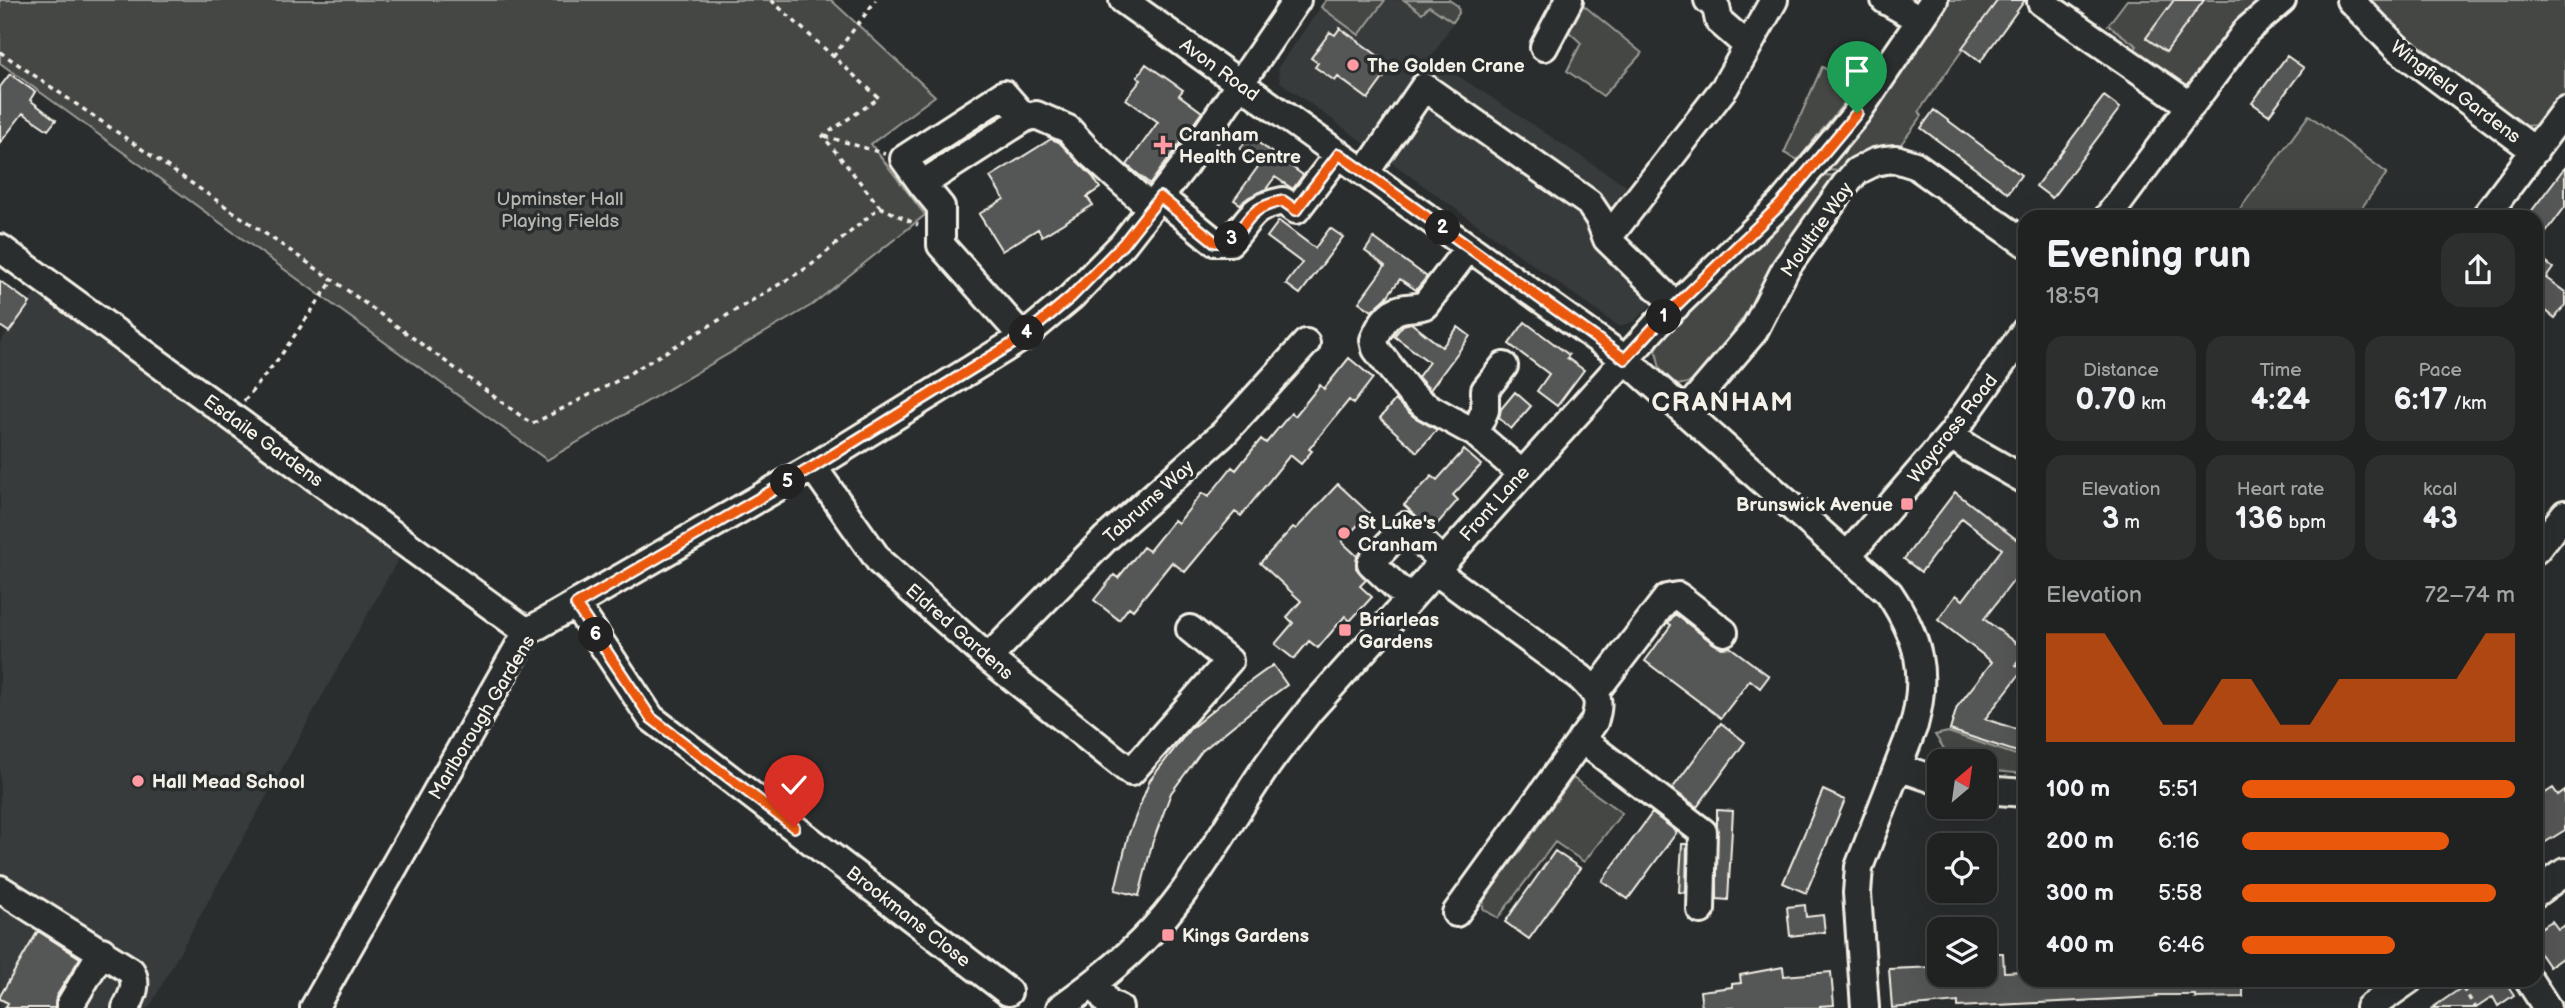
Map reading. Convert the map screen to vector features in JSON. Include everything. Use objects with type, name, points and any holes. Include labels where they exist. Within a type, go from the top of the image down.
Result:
[{"type":"street","name":"Avon Road","points":[[1123,0],[1625,359]]},
{"type":"street","name":"Marlborough Gardens","points":[[314,1008],[527,632],[813,467],[1023,337],[1071,297],[1123,244],[1184,166],[1297,0]]},
{"type":"street","points":[[1544,47],[1569,0]]},
{"type":"street","points":[[1708,0],[1716,7],[1719,21],[1742,41]]},
{"type":"street","points":[[1607,240],[1725,87],[1774,0]]},
{"type":"street","points":[[1885,0],[1927,10]]},
{"type":"street","points":[[2113,210],[2248,30],[2282,0]]},
{"type":"street","name":"Wingfield Gardens","points":[[2350,0],[2396,47],[2535,151]]},
{"type":"street","points":[[2041,2],[2191,106]]},
{"type":"street","name":"Front Lane","points":[[1060,1008],[1094,984],[1163,918],[1194,879],[1265,769],[1310,710],[1625,359],[1781,204],[1857,113],[1927,10]]},
{"type":"street","points":[[1365,173],[1424,88],[1589,203],[1607,240],[1676,306]]},
{"type":"street","points":[[1023,337],[941,245],[941,207],[904,159],[1004,94],[1025,118]]},
{"type":"street","points":[[2490,210],[2565,110]]},
{"type":"street","points":[[922,184],[1025,118],[1036,115],[1068,130],[1088,152],[1215,242],[1230,242],[1255,210],[1263,205],[1283,201],[1296,210],[1339,154]]},
{"type":"street","name":"Moultrie Way","points":[[1685,412],[1754,331],[1786,268],[1857,171],[1875,162],[1896,159],[1915,165],[2018,238]]},
{"type":"street","points":[[1469,247],[1425,305],[1400,309],[1390,314],[1374,340],[1376,349],[1410,393],[1434,411],[1475,433],[1521,473]]},
{"type":"street","name":"Esdaile Gardens","points":[[0,248],[527,632]]},
{"type":"street","name":"Waycross Road","points":[[1848,555],[1951,435],[2018,341]]},
{"type":"street","name":"Tabrums Way","points":[[988,658],[1105,539],[1223,434],[1306,343]]},
{"type":"street","points":[[1625,359],[1889,593],[1903,614],[1920,658],[1920,703],[1859,867],[1857,893],[1865,1008]]},
{"type":"street","points":[[1475,433],[1485,410],[1485,390],[1504,366]]},
{"type":"street","points":[[1951,435],[2018,476]]},
{"type":"street","name":"Eldred Gardens","points":[[813,467],[880,562],[988,658],[1131,772],[1229,661],[1190,629]]},
{"type":"street","points":[[2543,541],[2565,514]]},
{"type":"street","points":[[1409,599],[1371,563],[1405,526],[1438,565],[1581,678],[1595,692],[1599,707],[1594,722],[1456,913]]},
{"type":"street","points":[[1595,692],[1662,602],[1672,595],[1685,601],[1724,632]]},
{"type":"street","name":"Brookmans Close","points":[[576,605],[651,718],[1008,992]]},
{"type":"street","points":[[1581,739],[1703,832],[1701,910]]},
{"type":"street","points":[[1898,767],[1927,777]]},
{"type":"street","points":[[1997,791],[2018,792]]},
{"type":"street","points":[[2543,888],[2565,872]]},
{"type":"street","points":[[0,889],[123,964],[135,979],[133,995],[126,1008]]},
{"type":"street","points":[[70,1005],[102,951]]},
{"type":"street","points":[[1094,984],[1107,1002],[1119,1008]]},
{"type":"street","points":[[2369,1008],[2399,987]]},
{"type":"street","points":[[2534,987],[2547,1008]]},
{"type":"path","points":[[771,0],[880,98],[823,136]]},
{"type":"path","points":[[833,57],[876,0]]},
{"type":"path","points":[[0,52],[333,280],[532,424],[615,382],[810,266],[880,207]]},
{"type":"path","points":[[823,136],[904,159]]},
{"type":"path","points":[[823,136],[880,207],[916,223],[941,245]]},
{"type":"path","points":[[232,416],[279,358],[333,280]]},
{"type":"path","points":[[2462,987],[2476,1008]]},
{"type":"shaded area","points":[[1326,0],[1449,0],[1458,6],[1459,13],[1431,58],[1637,193],[1623,231],[1675,282],[1634,321],[1619,327],[1280,82],[1278,67]]},
{"type":"shaded area","name":"Hall Mead School","points":[[36,292],[401,554],[149,1008],[0,1008],[0,342]]},
{"type":"green space","name":"Upminster Hall Playing Fields","points":[[0,0],[831,0],[935,96],[871,144],[925,215],[812,305],[547,460],[0,63]]},
{"type":"green space","points":[[1326,0],[1385,0],[1359,35],[1321,7]]},
{"type":"green space","points":[[1404,0],[1449,0],[1458,6],[1459,13],[1453,22],[1429,6],[1422,13]]},
{"type":"green space","points":[[1947,0],[1998,0],[1919,111],[1922,116],[1898,148],[1843,171],[1822,170],[1910,55]]},
{"type":"green space","points":[[2127,0],[2259,0],[2223,38],[2188,86],[2179,90],[2129,56],[2137,46],[2108,25]]},
{"type":"green space","points":[[2361,0],[2565,0],[2565,98],[2538,125],[2524,126],[2400,39]]},
{"type":"green space","points":[[1582,4],[1642,53],[1603,96],[1567,71],[1581,43],[1569,32]]},
{"type":"green space","points":[[1822,67],[1858,86],[1798,160],[1784,153]]},
{"type":"green space","points":[[2309,115],[2387,173],[2360,210],[2239,210]]},
{"type":"green space","points":[[1820,175],[1842,176],[1698,381],[1677,385],[1660,369],[1656,350],[1667,329]]},
{"type":"green space","points":[[1948,732],[2018,756],[2018,773],[1997,771],[1997,749],[1944,749],[1935,735]]},
{"type":"green space","points":[[1573,778],[1622,813],[1584,862],[1555,842],[1498,918],[1483,909],[1484,900]]},
{"type":"building","points":[[1998,0],[2025,0],[1980,62],[1962,48]]},
{"type":"building","points":[[2174,0],[2204,0],[2166,52],[2146,38]]},
{"type":"building","name":"The Golden Crane","points":[[1340,28],[1392,66],[1368,99],[1338,77],[1335,81],[1315,67],[1318,63],[1311,58],[1330,32],[1335,35]]},
{"type":"building","points":[[2287,56],[2304,68],[2269,115],[2252,103]]},
{"type":"building","name":"Cranham Health Centre","points":[[1146,64],[1183,90],[1179,95],[1202,112],[1150,184],[1127,165],[1158,122],[1126,99],[1141,80],[1137,77]]},
{"type":"building","points":[[10,74],[35,92],[30,100],[56,120],[48,130],[23,113],[0,143],[0,87]]},
{"type":"building","points":[[2104,96],[2120,108],[2052,198],[2036,186]]},
{"type":"building","points":[[1934,110],[2021,175],[2008,193],[1921,128]]},
{"type":"building","points":[[1249,136],[1303,175],[1293,189],[1275,177],[1266,189],[1240,204],[1234,200],[1260,164],[1240,149]]},
{"type":"building","points":[[1051,139],[1059,142],[1100,188],[1087,197],[1093,205],[1042,236],[1038,229],[1002,251],[979,214],[1004,199],[990,177]]},
{"type":"building","points":[[2565,167],[2565,207],[2543,237],[2543,210],[2532,210]]},
{"type":"building","points":[[1279,221],[1315,248],[1330,228],[1343,237],[1300,294],[1286,284],[1302,263],[1267,237]]},
{"type":"building","points":[[1374,238],[1427,277],[1416,290],[1400,279],[1372,311],[1359,302],[1385,266],[1365,251]]},
{"type":"building","points":[[2543,260],[2553,268],[2546,278],[2565,292],[2565,305],[2555,318],[2543,309]]},
{"type":"building","points":[[0,281],[30,303],[9,332],[0,326]]},
{"type":"building","points":[[1525,322],[1569,355],[1567,358],[1584,370],[1557,406],[1537,391],[1549,374],[1509,344]]},
{"type":"building","points":[[1411,323],[1442,347],[1458,327],[1470,336],[1430,390],[1418,377],[1429,362],[1394,336],[1403,325]]},
{"type":"building","points":[[1349,358],[1373,378],[1353,404],[1349,400],[1309,449],[1312,451],[1301,464],[1290,455],[1241,516],[1235,512],[1185,572],[1172,562],[1133,610],[1129,607],[1119,620],[1094,600],[1114,575],[1118,578],[1143,547],[1149,551],[1174,520],[1178,523],[1202,493],[1208,497],[1232,467],[1236,470],[1261,439],[1266,443],[1291,413],[1295,416],[1320,385],[1324,389]]},
{"type":"building","points":[[1515,392],[1531,406],[1511,429],[1499,418],[1501,409]]},
{"type":"building","points":[[1395,400],[1414,417],[1437,430],[1417,452],[1380,418]]},
{"type":"building","points":[[1464,450],[1481,465],[1453,495],[1458,500],[1432,530],[1404,505],[1432,476],[1437,480]]},
{"type":"building","points":[[1338,484],[1369,513],[1342,542],[1357,556],[1356,568],[1366,580],[1360,586],[1372,597],[1350,621],[1345,616],[1318,648],[1309,641],[1294,659],[1275,644],[1293,623],[1287,617],[1301,601],[1260,563]]},
{"type":"building","points":[[1955,492],[2018,541],[2018,575],[1984,619],[2018,645],[2018,676],[1985,719],[2018,730],[2018,752],[1950,730],[1957,707],[1992,662],[1938,620],[1956,595],[1963,600],[2002,549],[1962,518],[1921,572],[1904,559]]},
{"type":"building","points":[[1675,614],[1714,644],[1722,648],[1730,647],[1769,676],[1760,688],[1750,680],[1721,718],[1645,661],[1671,625],[1668,623]]},
{"type":"building","points":[[1273,665],[1287,685],[1202,751],[1171,793],[1152,844],[1139,896],[1115,890],[1128,836],[1150,780],[1190,729]]},
{"type":"building","points":[[1721,723],[1745,742],[1697,807],[1672,789]]},
{"type":"building","points":[[2553,788],[2558,795],[2565,790],[2565,830],[2543,844],[2543,794]]},
{"type":"building","points":[[1823,790],[1845,800],[1806,893],[1783,883]]},
{"type":"building","points":[[1717,810],[1733,811],[1728,900],[1717,899]]},
{"type":"building","points":[[1652,813],[1677,832],[1628,899],[1602,881]]},
{"type":"building","points":[[1682,844],[1687,844],[1686,893],[1679,892]]},
{"type":"building","points":[[1555,851],[1580,868],[1529,939],[1505,922]]},
{"type":"building","points":[[1805,905],[1806,917],[1823,915],[1825,932],[1790,936],[1787,907]]},
{"type":"building","points":[[2552,921],[2558,929],[2565,925],[2565,956],[2549,967],[2543,958],[2543,927]]},
{"type":"building","points":[[38,931],[80,958],[56,997],[55,1008],[5,1008],[8,1003],[0,999],[0,996]]},
{"type":"building","points":[[1997,953],[2003,953],[2004,972],[2018,971],[2018,987],[2243,987],[2243,997],[2195,998],[2195,995],[2156,995],[2157,997],[1958,1007],[1958,1002],[1892,1008],[1889,969],[1927,967],[1927,987],[1997,987]]},
{"type":"building","points":[[1783,967],[1784,976],[1831,972],[1834,1005],[1820,1008],[1702,1008],[1700,991],[1732,987],[1732,984],[1741,983],[1740,975]]},
{"type":"building","points":[[2463,987],[2509,987],[2514,995],[2498,1006],[2493,997],[2476,1008],[2432,1008]]},
{"type":"place","name":"The Golden Crane","points":[[1353,65]]},
{"type":"place","name":"Cranham Health Centre","points":[[1163,145]]},
{"type":"place","name":"Brunswick Avenue","points":[[1907,504]]},
{"type":"place","name":"St Luke's Cranham","points":[[1344,533]]},
{"type":"place","name":"Briarleas Gardens","points":[[1345,630]]},
{"type":"place","name":"Hall Mead School","points":[[138,781]]},
{"type":"place","name":"Kings Gardens","points":[[1168,935]]},
{"type":"district","name":"CRANHAM","points":[[1723,402]]},
{"type":"route","points":[[794,827],[651,718],[576,605],[813,467],[1023,337],[1071,297],[1123,244],[1160,197],[1215,242],[1230,242],[1255,210],[1263,205],[1283,201],[1296,210],[1339,154],[1625,359],[1658,323],[1781,204],[1857,113]]}]
